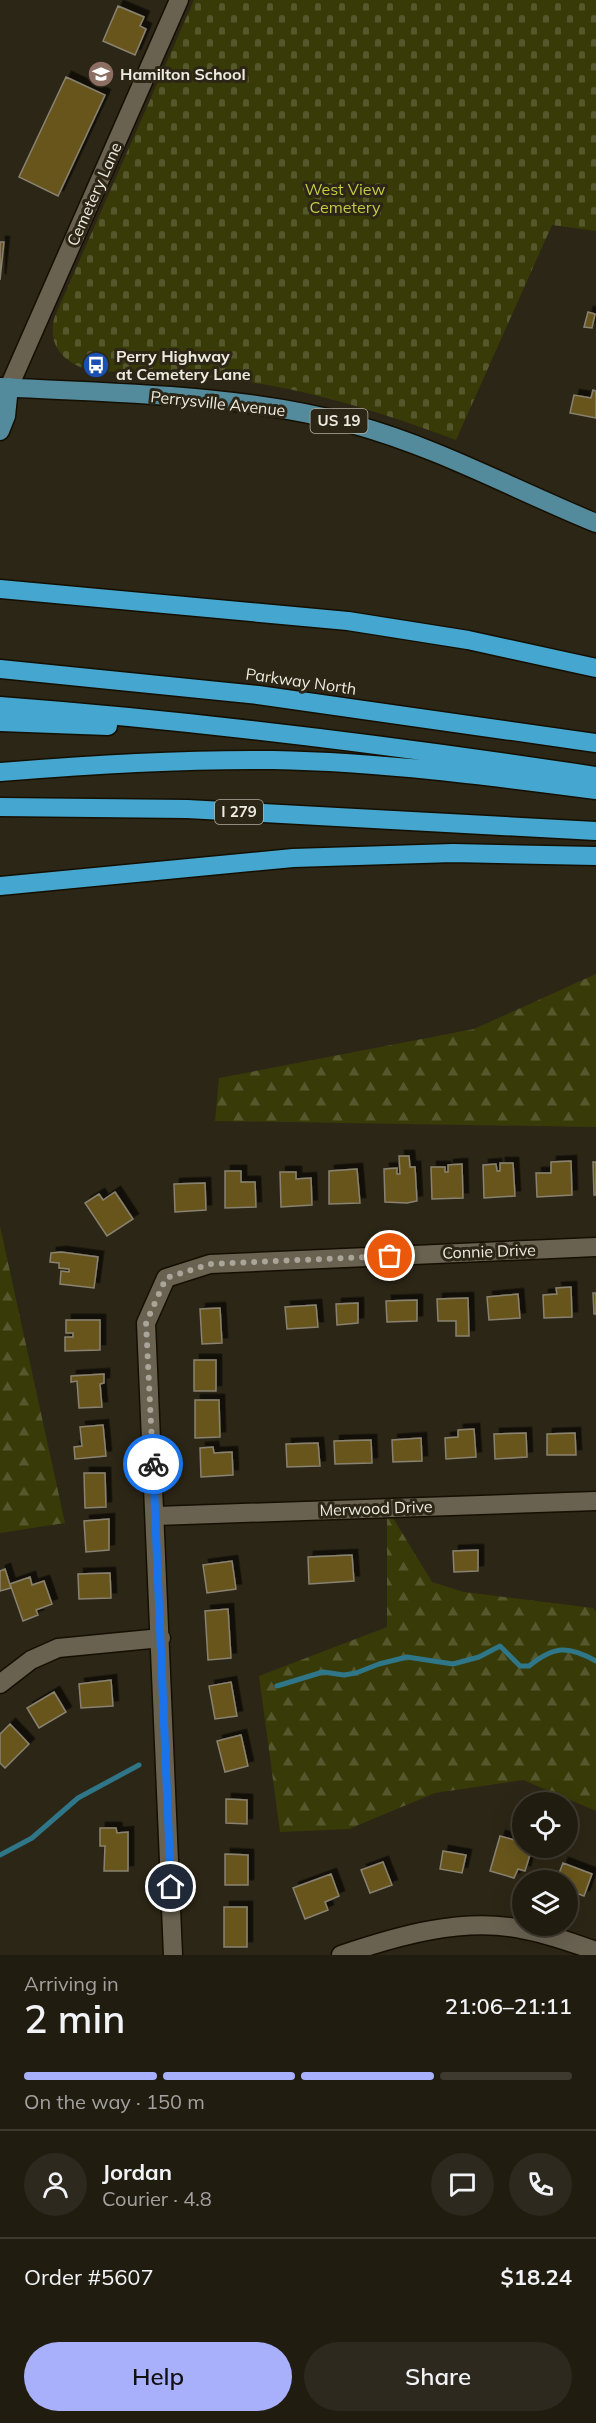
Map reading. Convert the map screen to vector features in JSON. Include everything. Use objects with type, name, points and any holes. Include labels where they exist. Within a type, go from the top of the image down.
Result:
[{"type":"highway","points":[[0,589],[348,621],[468,640],[596,668]]},
{"type":"highway","name":"Parkway North","points":[[0,669],[258,695],[596,743]]},
{"type":"highway","points":[[0,706],[128,716],[464,756],[596,776]]},
{"type":"highway","points":[[0,722],[287,736]]},
{"type":"highway","points":[[0,772],[130,764],[273,760],[402,768],[596,790]]},
{"type":"highway","name":"I 279","points":[[0,807],[187,809],[596,831]]},
{"type":"highway","points":[[0,886],[293,858],[453,853],[596,856]]},
{"type":"main road","name":"Cemetery Lane","points":[[0,431],[6,416],[3,391]]},
{"type":"main road","name":"Perrysville Avenue","points":[[3,391],[226,400],[353,424],[448,457],[596,523]]},
{"type":"street","name":"Cemetery Lane","points":[[3,391],[180,0]]},
{"type":"street","name":"Connie Drive","points":[[173,1955],[162,1638],[146,1323],[166,1278],[210,1264],[596,1247]]},
{"type":"street","name":"Merwood Drive","points":[[156,1516],[596,1501]]},
{"type":"street","points":[[0,1683],[31,1660],[58,1648],[162,1638]]},
{"type":"street","points":[[341,1955],[424,1932],[475,1925],[520,1928],[596,1951]]},
{"type":"green space","name":"West View Cemetery","points":[[194,0],[596,0],[596,231],[552,225],[456,440],[343,402],[286,388],[209,377],[85,369],[69,361],[58,349],[53,334],[55,316]]},
{"type":"green space","points":[[596,974],[596,1127],[215,1121],[219,1078],[474,1029]]},
{"type":"green space","points":[[0,1226],[65,1523],[0,1533]]},
{"type":"green space","points":[[387,1508],[432,1582],[464,1592],[593,1608],[596,1612],[596,1811],[578,1803],[578,1792],[551,1792],[523,1780],[435,1793],[349,1829],[280,1832],[259,1676],[387,1627]]},
{"type":"building","points":[[118,6],[144,17],[140,26],[146,29],[135,55],[103,41]]},
{"type":"building","points":[[66,77],[105,95],[58,196],[19,177]]},
{"type":"building","points":[[0,242],[4,242],[0,280]]},
{"type":"building","points":[[588,312],[595,314],[592,328],[584,327]]},
{"type":"building","points":[[593,390],[596,391],[596,418],[570,413],[574,395],[591,398]]},
{"type":"building","points":[[399,1156],[409,1156],[410,1167],[415,1167],[417,1201],[385,1202],[384,1169],[397,1168],[397,1174],[400,1174]]},
{"type":"building","points":[[571,1161],[572,1195],[537,1197],[536,1173],[551,1173],[551,1162]]},
{"type":"building","points":[[593,1162],[596,1162],[596,1195],[594,1195]]},
{"type":"building","points":[[500,1163],[513,1163],[515,1196],[484,1198],[483,1165],[496,1164],[497,1171],[500,1171]]},
{"type":"building","points":[[462,1164],[463,1198],[432,1199],[431,1167],[445,1167],[445,1172],[448,1172],[448,1165]]},
{"type":"building","points":[[357,1169],[360,1203],[329,1204],[329,1171]]},
{"type":"building","points":[[225,1171],[241,1171],[241,1182],[255,1182],[256,1207],[225,1208]]},
{"type":"building","points":[[280,1172],[296,1172],[296,1179],[311,1178],[312,1205],[281,1207]]},
{"type":"building","points":[[205,1183],[206,1210],[175,1212],[174,1184]]},
{"type":"building","points":[[115,1192],[133,1219],[107,1236],[85,1203],[99,1194],[103,1200]]},
{"type":"building","points":[[61,1252],[98,1257],[94,1288],[60,1284],[61,1271],[69,1272],[69,1269],[59,1268],[59,1263],[50,1262],[51,1253]]},
{"type":"building","points":[[571,1287],[572,1317],[544,1318],[543,1295],[557,1294],[556,1288]]},
{"type":"building","points":[[593,1293],[596,1293],[596,1314],[594,1314]]},
{"type":"building","points":[[518,1294],[520,1318],[489,1320],[487,1297]]},
{"type":"building","points":[[468,1298],[469,1336],[456,1336],[456,1321],[438,1321],[437,1299]]},
{"type":"building","points":[[417,1300],[417,1321],[387,1322],[386,1301]]},
{"type":"building","points":[[358,1303],[358,1323],[337,1325],[336,1304]]},
{"type":"building","points":[[316,1305],[318,1327],[287,1329],[285,1307]]},
{"type":"building","points":[[220,1308],[222,1343],[202,1344],[200,1309]]},
{"type":"building","points":[[66,1320],[100,1320],[100,1350],[65,1351],[65,1337],[73,1337],[73,1333],[66,1333]]},
{"type":"building","points":[[194,1360],[216,1360],[216,1391],[194,1391]]},
{"type":"building","points":[[104,1374],[104,1383],[100,1384],[102,1407],[79,1408],[77,1381],[71,1382],[71,1376]]},
{"type":"building","points":[[195,1400],[219,1400],[220,1437],[195,1438]]},
{"type":"building","points":[[103,1425],[106,1456],[75,1459],[74,1447],[82,1446],[80,1427]]},
{"type":"building","points":[[474,1429],[476,1457],[446,1459],[445,1438],[458,1437],[458,1430]]},
{"type":"building","points":[[526,1433],[527,1457],[495,1459],[494,1434]]},
{"type":"building","points":[[575,1433],[576,1455],[547,1455],[547,1434]]},
{"type":"building","points":[[421,1438],[422,1461],[393,1462],[392,1440]]},
{"type":"building","points":[[371,1440],[372,1463],[335,1464],[334,1441]]},
{"type":"building","points":[[318,1443],[320,1466],[287,1467],[286,1444]]},
{"type":"building","points":[[213,1447],[214,1453],[232,1452],[233,1475],[201,1477],[200,1448]]},
{"type":"building","points":[[84,1473],[105,1473],[106,1507],[85,1508]]},
{"type":"building","points":[[109,1519],[109,1550],[86,1552],[84,1521]]},
{"type":"building","points":[[478,1550],[478,1571],[454,1572],[453,1551]]},
{"type":"building","points":[[352,1555],[354,1581],[309,1584],[308,1557]]},
{"type":"building","points":[[232,1561],[236,1589],[207,1593],[203,1565]]},
{"type":"building","points":[[5,1569],[11,1588],[0,1591],[0,1571]]},
{"type":"building","points":[[110,1573],[111,1598],[79,1599],[78,1574]]},
{"type":"building","points":[[30,1577],[32,1585],[44,1581],[52,1604],[36,1610],[38,1615],[23,1621],[10,1584]]},
{"type":"building","points":[[228,1609],[231,1658],[208,1660],[205,1611]]},
{"type":"building","points":[[111,1680],[113,1706],[81,1708],[79,1684]]},
{"type":"building","points":[[231,1682],[237,1716],[215,1719],[209,1686]]},
{"type":"building","points":[[54,1692],[66,1712],[39,1728],[27,1708]]},
{"type":"building","points":[[10,1724],[29,1744],[5,1768],[0,1763],[0,1734]]},
{"type":"building","points":[[241,1735],[248,1766],[225,1772],[217,1741]]},
{"type":"building","points":[[226,1799],[247,1800],[247,1824],[226,1823]]},
{"type":"building","points":[[100,1828],[116,1828],[117,1833],[128,1832],[128,1871],[104,1871],[105,1846],[100,1846]]},
{"type":"building","points":[[500,1836],[512,1839],[512,1858],[529,1858],[525,1870],[512,1870],[512,1877],[490,1871]]},
{"type":"building","points":[[443,1851],[466,1855],[462,1873],[440,1869]]},
{"type":"building","points":[[225,1854],[248,1855],[248,1885],[225,1885]]},
{"type":"building","points":[[383,1862],[392,1885],[370,1893],[361,1870]]},
{"type":"building","points":[[563,1863],[592,1874],[584,1896],[578,1894],[578,1870],[560,1870]]},
{"type":"building","points":[[331,1874],[339,1896],[325,1902],[328,1910],[305,1919],[293,1888]]},
{"type":"building","points":[[224,1907],[247,1907],[247,1947],[224,1947]]},
{"type":"waterway","points":[[277,1686],[323,1672],[344,1675],[356,1673],[407,1657],[453,1664],[479,1657],[500,1646],[520,1666],[529,1666],[538,1659],[561,1650],[577,1652],[596,1661]]},
{"type":"waterway","points":[[0,1855],[32,1838],[78,1798],[139,1765]]},
{"type":"way so far","points":[[153,1464],[146,1323],[166,1278],[210,1264],[390,1256]]},
{"type":"place","name":"Hamilton School","points":[[101,74]]},
{"type":"place","name":"Perry Highway at Cemetery Lane","points":[[96,365]]},
{"type":"route","points":[[153,1464],[171,1887]]}]
